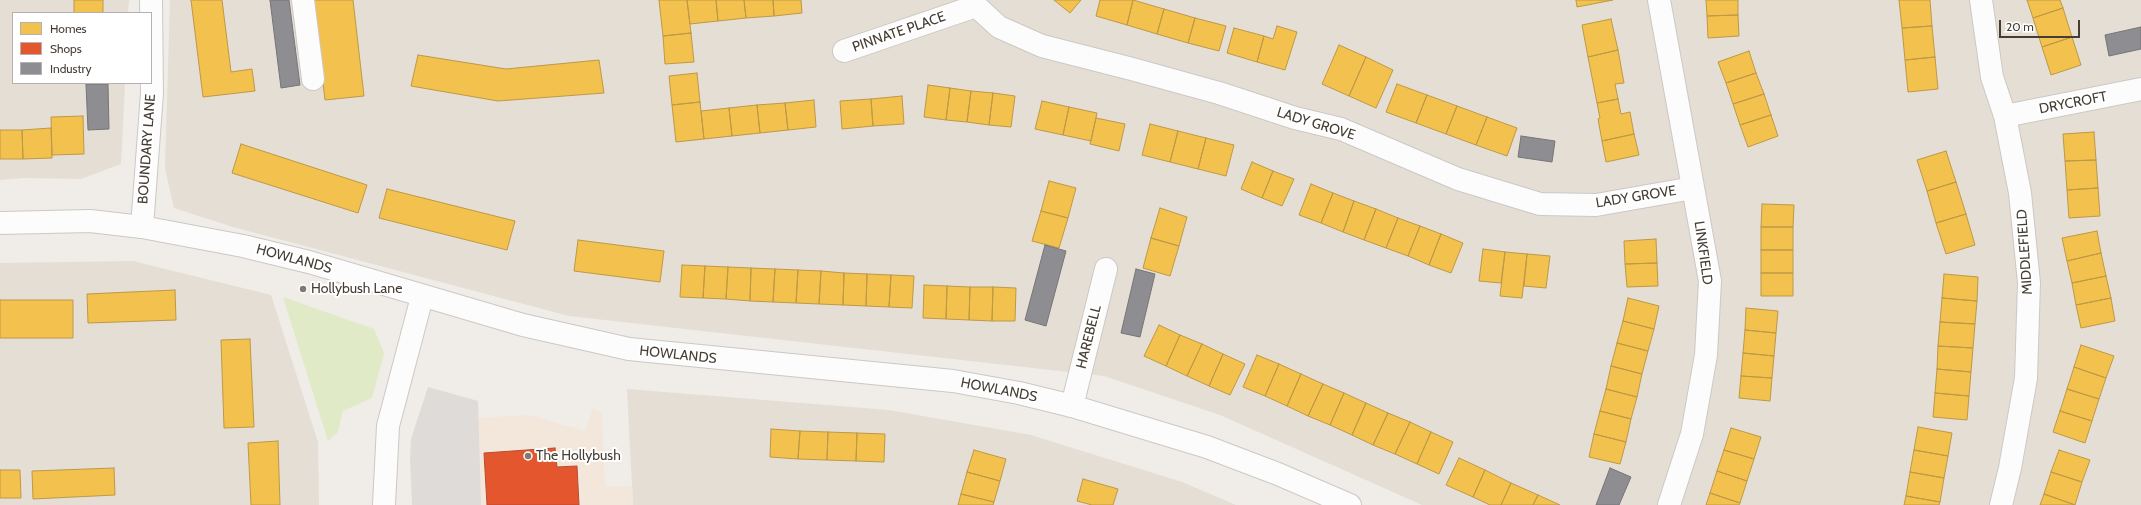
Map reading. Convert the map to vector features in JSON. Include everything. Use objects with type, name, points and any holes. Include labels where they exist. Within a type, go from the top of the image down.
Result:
[{"type":"street","name":"BOUNDARY LANE","points":[[151,0],[151,12]]},
{"type":"street","points":[[303,0],[313,79]]},
{"type":"street","name":"LINKFIELD","points":[[1659,0],[1710,280],[1706,355],[1692,434],[1669,505]]},
{"type":"street","name":"MIDDLEFIELD","points":[[1981,0],[1992,77],[2005,116],[2020,193],[2028,283],[2026,378],[2010,468],[2001,505]]},
{"type":"street","name":"LADY GROVE","points":[[975,3],[999,27],[1042,46],[1219,93],[1295,118],[1341,129],[1458,179],[1540,204],[1596,205],[1693,188]]},
{"type":"street","name":"PINNATE PLACE","points":[[844,50],[975,3]]},
{"type":"street","name":"BOUNDARY LANE","points":[[142,226],[152,84]]},
{"type":"street","name":"DRYCROFT","points":[[2005,116],[2141,89]]},
{"type":"street","name":"HOWLANDS","points":[[0,222],[90,222],[142,226],[243,246],[309,262],[422,297],[523,325],[629,349],[953,381],[1019,393],[1072,406],[1207,447],[1278,474],[1350,505]]},
{"type":"street","name":"HAREBELL","points":[[1072,406],[1106,269]]},
{"type":"street","points":[[384,505],[388,426],[422,297]]},
{"type":"shaded area","points":[[0,0],[129,0],[128,12],[12,12],[12,84],[125,84],[121,164],[81,179],[24,178],[0,180]]},
{"type":"shaded area","points":[[170,0],[2141,0],[2141,505],[1422,505],[1220,415],[1104,376],[569,316],[233,227],[174,208],[165,168]]},
{"type":"shaded area","points":[[133,261],[271,295],[318,442],[319,505],[0,505],[0,263]]},
{"type":"shaded area","points":[[428,387],[478,401],[481,505],[412,505],[410,458],[411,439]]},
{"type":"shaded area","points":[[627,389],[889,410],[1031,435],[1182,482],[1236,505],[633,505]]},
{"type":"shaded area","points":[[593,408],[602,414],[605,487],[632,486],[633,505],[481,505],[477,418],[529,415],[585,431]]},
{"type":"green space","points":[[283,297],[374,329],[384,353],[372,398],[343,411],[338,432],[328,441]]},
{"type":"building: Homes","points":[[74,0],[103,0],[103,12],[74,12]]},
{"type":"building: Homes","points":[[191,0],[222,0],[231,72],[252,69],[255,91],[203,97]]},
{"type":"building: Homes","points":[[313,0],[353,0],[364,96],[325,100]]},
{"type":"building: Homes","points":[[659,0],[687,0],[691,33],[663,36]]},
{"type":"building: Homes","points":[[687,0],[716,0],[718,21],[690,24]]},
{"type":"building: Homes","points":[[716,0],[744,0],[746,18],[718,21]]},
{"type":"building: Homes","points":[[744,0],[773,0],[774,16],[746,18]]},
{"type":"building: Homes","points":[[773,0],[801,0],[802,13],[774,16]]},
{"type":"building: Homes","points":[[1054,0],[1081,0],[1070,13]]},
{"type":"building: Homes","points":[[1100,0],[1133,0],[1127,25],[1096,16]]},
{"type":"building: Homes","points":[[1133,0],[1164,9],[1157,34],[1127,25]]},
{"type":"building: Homes","points":[[1576,0],[1613,0],[1577,7]]},
{"type":"building: Homes","points":[[1706,0],[1738,0],[1738,15],[1707,16]]},
{"type":"building: Homes","points":[[1899,0],[1930,0],[1932,26],[1902,28]]},
{"type":"building: Homes","points":[[2027,0],[2060,0],[2063,8],[2033,18]]},
{"type":"building: Homes","points":[[2063,8],[2072,37],[2042,47],[2033,18]]},
{"type":"building: Homes","points":[[1164,9],[1195,18],[1188,43],[1157,34]]},
{"type":"building: Homes","points":[[1738,15],[1739,36],[1708,38],[1707,16]]},
{"type":"building: Homes","points":[[1195,18],[1226,26],[1219,51],[1188,43]]},
{"type":"building: Homes","points":[[1611,19],[1618,50],[1588,57],[1582,25]]},
{"type":"building: Homes","points":[[1277,26],[1297,32],[1285,70],[1257,62],[1264,36],[1273,39]]},
{"type":"building: Homes","points":[[1932,26],[1935,57],[1905,60],[1902,28]]},
{"type":"building: Homes","points":[[1234,28],[1264,36],[1257,62],[1227,53]]},
{"type":"building: Homes","points":[[691,33],[694,62],[665,64],[663,36]]},
{"type":"building: Homes","points":[[2072,37],[2081,65],[2051,75],[2042,47]]},
{"type":"building: Homes","points":[[1339,45],[1366,57],[1349,96],[1322,84]]},
{"type":"building: Homes","points":[[1618,50],[1624,83],[1615,84],[1618,99],[1597,103],[1588,57]]},
{"type":"building: Homes","points":[[1749,51],[1756,73],[1726,83],[1718,62]]},
{"type":"building: Homes","points":[[418,55],[506,69],[599,60],[604,93],[498,101],[411,86]]},
{"type":"building: Homes","points":[[1366,57],[1393,70],[1376,108],[1349,96]]},
{"type":"building: Homes","points":[[1935,57],[1938,89],[1908,92],[1905,60]]},
{"type":"building: Homes","points":[[697,73],[700,102],[672,105],[669,76]]},
{"type":"building: Homes","points":[[1756,73],[1764,94],[1733,104],[1726,83]]},
{"type":"building: Homes","points":[[1397,84],[1427,95],[1416,123],[1386,112]]},
{"type":"building: Homes","points":[[928,85],[950,88],[946,120],[924,117]]},
{"type":"building: Homes","points":[[950,88],[971,91],[967,122],[946,120]]},
{"type":"building: Homes","points":[[971,91],[993,93],[989,125],[967,122]]},
{"type":"building: Homes","points":[[993,93],[1015,96],[1011,127],[989,125]]},
{"type":"building: Homes","points":[[1764,94],[1771,115],[1740,125],[1733,104]]},
{"type":"building: Homes","points":[[1427,95],[1457,106],[1446,134],[1416,123]]},
{"type":"building: Homes","points":[[902,96],[904,124],[873,126],[871,99]]},
{"type":"building: Homes","points":[[871,99],[873,126],[842,129],[840,101]]},
{"type":"building: Homes","points":[[1618,99],[1621,114],[1630,112],[1634,134],[1602,141],[1597,103]]},
{"type":"building: Homes","points":[[814,100],[816,127],[788,130],[785,103]]},
{"type":"building: Homes","points":[[1042,101],[1069,107],[1063,135],[1035,129]]},
{"type":"building: Homes","points":[[700,102],[704,139],[676,142],[672,105]]},
{"type":"building: Homes","points":[[785,103],[788,130],[760,133],[757,105]]},
{"type":"building: Homes","points":[[757,105],[760,133],[732,136],[729,108]]},
{"type":"building: Homes","points":[[1457,106],[1487,117],[1476,145],[1446,134]]},
{"type":"building: Homes","points":[[1069,107],[1097,113],[1091,141],[1063,135]]},
{"type":"building: Homes","points":[[729,108],[732,136],[704,139],[701,111]]},
{"type":"building: Homes","points":[[1771,115],[1778,136],[1748,147],[1740,125]]},
{"type":"building: Homes","points":[[83,116],[84,154],[52,155],[51,117]]},
{"type":"building: Homes","points":[[1487,117],[1517,128],[1507,156],[1476,145]]},
{"type":"building: Homes","points":[[1096,118],[1125,124],[1119,151],[1090,144]]},
{"type":"building: Homes","points":[[1150,124],[1178,131],[1170,162],[1142,155]]},
{"type":"building: Homes","points":[[51,128],[52,158],[23,159],[22,130]]},
{"type":"building: Homes","points":[[0,130],[22,130],[23,159],[0,159]]},
{"type":"building: Homes","points":[[1178,131],[1206,138],[1198,169],[1170,162]]},
{"type":"building: Homes","points":[[2094,132],[2096,160],[2065,161],[2063,134]]},
{"type":"building: Homes","points":[[1634,134],[1639,155],[1606,162],[1602,141]]},
{"type":"building: Homes","points":[[1206,138],[1234,145],[1226,176],[1198,169]]},
{"type":"building: Homes","points":[[241,144],[367,185],[358,213],[232,173]]},
{"type":"building: Homes","points":[[1946,151],[1956,182],[1927,191],[1917,160]]},
{"type":"building: Homes","points":[[2096,160],[2098,188],[2067,190],[2065,161]]},
{"type":"building: Homes","points":[[1252,162],[1273,171],[1262,198],[1241,189]]},
{"type":"building: Homes","points":[[1273,171],[1294,179],[1282,206],[1262,198]]},
{"type":"building: Homes","points":[[1049,181],[1076,188],[1068,218],[1041,211]]},
{"type":"building: Homes","points":[[1956,182],[1966,214],[1936,223],[1927,191]]},
{"type":"building: Homes","points":[[1311,184],[1333,193],[1321,223],[1299,215]]},
{"type":"building: Homes","points":[[2098,188],[2100,216],[2069,218],[2067,190]]},
{"type":"building: Homes","points":[[387,189],[515,221],[507,250],[379,218]]},
{"type":"building: Homes","points":[[1333,193],[1354,201],[1343,232],[1321,223]]},
{"type":"building: Homes","points":[[1354,201],[1376,209],[1364,240],[1343,232]]},
{"type":"building: Homes","points":[[1762,204],[1794,205],[1793,227],[1761,227]]},
{"type":"building: Homes","points":[[1160,208],[1187,217],[1179,246],[1151,238]]},
{"type":"building: Homes","points":[[1376,209],[1398,218],[1386,248],[1364,240]]},
{"type":"building: Homes","points":[[1041,211],[1068,218],[1059,248],[1032,241]]},
{"type":"building: Homes","points":[[1966,214],[1975,245],[1946,254],[1936,223]]},
{"type":"building: Homes","points":[[1398,218],[1420,226],[1408,256],[1386,248]]},
{"type":"building: Homes","points":[[1420,226],[1441,234],[1429,265],[1408,256]]},
{"type":"building: Homes","points":[[1761,227],[1793,227],[1793,250],[1761,250]]},
{"type":"building: Homes","points":[[2097,231],[2101,253],[2067,261],[2062,238]]},
{"type":"building: Homes","points":[[1441,234],[1463,243],[1451,273],[1429,265]]},
{"type":"building: Homes","points":[[1151,238],[1179,246],[1170,276],[1143,268]]},
{"type":"building: Homes","points":[[1656,239],[1657,263],[1625,264],[1624,241]]},
{"type":"building: Homes","points":[[578,240],[664,251],[660,282],[574,271]]},
{"type":"building: Homes","points":[[1483,249],[1505,252],[1501,283],[1479,281]]},
{"type":"building: Homes","points":[[1761,250],[1793,250],[1793,273],[1761,273]]},
{"type":"building: Homes","points":[[1505,252],[1527,254],[1522,298],[1500,296]]},
{"type":"building: Homes","points":[[2101,253],[2106,276],[2072,283],[2067,261]]},
{"type":"building: Homes","points":[[1527,254],[1550,256],[1546,288],[1524,286]]},
{"type":"building: Homes","points":[[1657,263],[1658,286],[1627,287],[1625,264]]},
{"type":"building: Homes","points":[[682,265],[705,266],[703,298],[680,297]]},
{"type":"building: Homes","points":[[705,266],[728,267],[726,299],[703,298]]},
{"type":"building: Homes","points":[[728,267],[751,268],[750,301],[726,299]]},
{"type":"building: Homes","points":[[751,268],[775,269],[773,302],[750,301]]},
{"type":"building: Homes","points":[[775,269],[798,270],[796,303],[773,302]]},
{"type":"building: Homes","points":[[798,270],[821,271],[819,304],[796,303]]},
{"type":"building: Homes","points":[[821,271],[844,273],[843,305],[819,304]]},
{"type":"building: Homes","points":[[844,273],[867,274],[866,306],[843,305]]},
{"type":"building: Homes","points":[[1761,273],[1793,273],[1793,296],[1761,296]]},
{"type":"building: Homes","points":[[867,274],[891,275],[889,307],[866,306]]},
{"type":"building: Homes","points":[[1944,274],[1978,277],[1977,301],[1942,298]]},
{"type":"building: Homes","points":[[891,275],[914,276],[912,308],[889,307]]},
{"type":"building: Homes","points":[[2106,276],[2111,298],[2076,305],[2072,283]]},
{"type":"building: Homes","points":[[924,285],[947,286],[946,319],[923,318]]},
{"type":"building: Homes","points":[[947,286],[970,287],[969,320],[946,319]]},
{"type":"building: Homes","points":[[970,287],[993,287],[992,321],[969,320]]},
{"type":"building: Homes","points":[[993,287],[1016,288],[1015,321],[992,321]]},
{"type":"building: Homes","points":[[175,290],[176,320],[88,323],[87,294]]},
{"type":"building: Homes","points":[[1628,298],[1659,306],[1654,329],[1623,321]]},
{"type":"building: Homes","points":[[1942,298],[1977,301],[1975,324],[1940,322]]},
{"type":"building: Homes","points":[[2111,298],[2115,321],[2081,328],[2076,305]]},
{"type":"building: Homes","points":[[0,300],[73,300],[73,338],[0,338]]},
{"type":"building: Homes","points":[[1746,308],[1778,311],[1776,333],[1745,330]]},
{"type":"building: Homes","points":[[1623,321],[1654,329],[1648,351],[1617,343]]},
{"type":"building: Homes","points":[[1940,322],[1975,324],[1973,348],[1938,346]]},
{"type":"building: Homes","points":[[1159,325],[1180,335],[1166,366],[1144,356]]},
{"type":"building: Homes","points":[[1745,330],[1776,333],[1774,356],[1743,353]]},
{"type":"building: Homes","points":[[1180,335],[1202,344],[1187,376],[1166,366]]},
{"type":"building: Homes","points":[[250,339],[254,427],[224,428],[221,340]]},
{"type":"building: Homes","points":[[1617,343],[1648,351],[1642,374],[1611,366]]},
{"type":"building: Homes","points":[[1202,344],[1223,354],[1209,386],[1187,376]]},
{"type":"building: Homes","points":[[2081,345],[2114,356],[2106,378],[2074,367]]},
{"type":"building: Homes","points":[[1938,346],[1973,348],[1971,372],[1937,369]]},
{"type":"building: Homes","points":[[1743,353],[1774,356],[1772,378],[1741,376]]},
{"type":"building: Homes","points":[[1223,354],[1245,364],[1230,395],[1209,386]]},
{"type":"building: Homes","points":[[1257,355],[1279,364],[1265,396],[1243,387]]},
{"type":"building: Homes","points":[[1279,364],[1301,374],[1287,406],[1265,396]]},
{"type":"building: Homes","points":[[1611,366],[1642,374],[1637,397],[1606,389]]},
{"type":"building: Homes","points":[[2074,367],[2106,378],[2099,399],[2067,389]]},
{"type":"building: Homes","points":[[1937,369],[1971,372],[1969,396],[1935,393]]},
{"type":"building: Homes","points":[[1301,374],[1323,384],[1308,416],[1287,406]]},
{"type":"building: Homes","points":[[1741,376],[1772,378],[1770,401],[1739,398]]},
{"type":"building: Homes","points":[[1323,384],[1344,393],[1330,425],[1308,416]]},
{"type":"building: Homes","points":[[1606,389],[1637,397],[1631,419],[1600,411]]},
{"type":"building: Homes","points":[[2067,389],[2099,399],[2092,421],[2060,411]]},
{"type":"building: Homes","points":[[1344,393],[1366,403],[1352,435],[1330,425]]},
{"type":"building: Homes","points":[[1935,393],[1969,396],[1967,420],[1933,417]]},
{"type":"building: Homes","points":[[1366,403],[1388,413],[1373,445],[1352,435]]},
{"type":"building: Homes","points":[[1600,411],[1631,419],[1626,442],[1594,434]]},
{"type":"building: Homes","points":[[2060,411],[2092,421],[2085,443],[2053,432]]},
{"type":"building: Homes","points":[[1388,413],[1410,422],[1395,454],[1373,445]]},
{"type":"building: Homes","points":[[1410,422],[1431,432],[1417,464],[1395,454]]},
{"type":"building: Homes","points":[[1918,427],[1952,433],[1948,456],[1914,450]]},
{"type":"building: Homes","points":[[1731,428],[1761,437],[1754,459],[1724,450]]},
{"type":"building: Homes","points":[[771,429],[800,431],[798,459],[770,457]]},
{"type":"building: Homes","points":[[800,431],[828,432],[827,460],[798,459]]},
{"type":"building: Homes","points":[[828,432],[857,433],[856,461],[827,460]]},
{"type":"building: Homes","points":[[1431,432],[1453,442],[1439,474],[1417,464]]},
{"type":"building: Homes","points":[[857,433],[885,434],[884,462],[856,461]]},
{"type":"building: Homes","points":[[1594,434],[1626,442],[1620,464],[1589,457]]},
{"type":"building: Homes","points":[[278,441],[280,505],[251,505],[248,443]]},
{"type":"building: Homes","points":[[974,450],[1006,459],[1000,481],[967,472]]},
{"type":"building: Homes","points":[[1724,450],[1754,459],[1747,481],[1717,471]]},
{"type":"building: Homes","points":[[1914,450],[1948,456],[1944,478],[1910,472]]},
{"type":"building: Homes","points":[[2059,450],[2090,460],[2082,482],[2051,472]]},
{"type":"building: Homes","points":[[1459,458],[1485,470],[1473,497],[1446,485]]},
{"type":"building: Homes","points":[[114,468],[115,495],[33,499],[32,471]]},
{"type":"building: Homes","points":[[0,470],[20,470],[21,498],[0,498]]},
{"type":"building: Homes","points":[[1485,470],[1511,483],[1501,505],[1490,505],[1473,497]]},
{"type":"building: Homes","points":[[1717,471],[1747,481],[1740,503],[1710,493]]},
{"type":"building: Homes","points":[[967,472],[1000,481],[994,502],[961,494]]},
{"type":"building: Homes","points":[[1910,472],[1944,478],[1940,502],[1906,496]]},
{"type":"building: Homes","points":[[2051,472],[2082,482],[2075,505],[2044,494]]},
{"type":"building: Homes","points":[[1083,479],[1118,489],[1113,505],[1092,505],[1077,501]]},
{"type":"building: Homes","points":[[1511,483],[1538,495],[1533,505],[1501,505]]},
{"type":"building: Homes","points":[[1710,493],[1740,503],[1739,505],[1706,505]]},
{"type":"building: Homes","points":[[961,494],[994,502],[993,505],[958,505]]},
{"type":"building: Homes","points":[[2044,494],[2075,505],[2040,505]]},
{"type":"building: Homes","points":[[1538,495],[1560,505],[1533,505]]},
{"type":"building: Homes","points":[[1906,496],[1940,502],[1939,505],[1904,505]]},
{"type":"building: Shops","points":[[555,448],[557,467],[577,466],[579,505],[487,505],[484,453]]},
{"type":"building: Industry","points":[[270,0],[289,0],[300,85],[281,88]]},
{"type":"building: Industry","points":[[2141,27],[2141,49],[2109,56],[2105,35]]},
{"type":"building: Industry","points":[[86,84],[108,84],[109,129],[88,130]]},
{"type":"building: Industry","points":[[1521,136],[1555,141],[1552,162],[1518,157]]},
{"type":"building: Industry","points":[[1045,245],[1066,251],[1046,326],[1025,320]]},
{"type":"building: Industry","points":[[1136,269],[1155,274],[1140,337],[1121,333]]},
{"type":"building: Industry","points":[[1610,468],[1631,477],[1619,505],[1596,505]]},
{"type":"place","name":"Hollybush Lane","points":[[303,289]]},
{"type":"place","name":"The Hollybush","points":[[528,456]]}]
